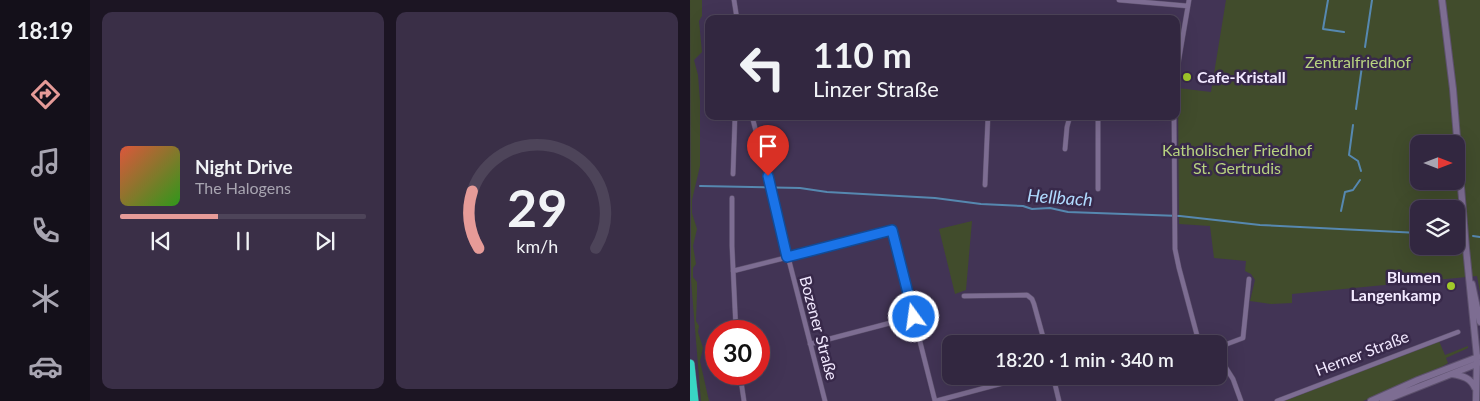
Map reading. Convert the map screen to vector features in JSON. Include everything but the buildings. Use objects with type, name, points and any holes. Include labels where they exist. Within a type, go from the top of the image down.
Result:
[{"type":"highway","points":[[690,364],[694,401]]},
{"type":"street","points":[[734,0],[736,15]]},
{"type":"street","points":[[1119,0],[1188,6]]},
{"type":"street","points":[[1180,53],[1189,0]]},
{"type":"street","points":[[1442,0],[1455,107],[1466,248],[1478,360],[1476,401]]},
{"type":"street","points":[[733,174],[734,120]]},
{"type":"street","name":"Bozener Straße","points":[[753,120],[825,401]]},
{"type":"street","points":[[985,185],[988,120]]},
{"type":"street","points":[[1065,149],[1069,120]]},
{"type":"street","points":[[1098,120],[1098,189]]},
{"type":"street","points":[[1174,120],[1175,249],[1197,335]]},
{"type":"street","points":[[732,198],[735,320]]},
{"type":"street","points":[[733,270],[892,230],[935,401],[996,385]]},
{"type":"street","points":[[1466,248],[1469,255],[1472,283],[1480,322]]},
{"type":"street","points":[[1227,344],[1243,338],[1249,279]]},
{"type":"street","points":[[964,296],[984,294],[1027,296],[1032,299],[1034,304],[1043,335]]},
{"type":"street","points":[[810,344],[914,317]]},
{"type":"street","name":"Herner Straße","points":[[1277,401],[1458,332]]},
{"type":"street","points":[[1383,401],[1452,374],[1478,360]]},
{"type":"street","points":[[1371,401],[1418,380],[1478,360]]},
{"type":"street","points":[[1227,370],[1233,379],[1241,401]]},
{"type":"street","points":[[1452,374],[1471,381],[1476,390]]},
{"type":"street","points":[[742,385],[744,401]]},
{"type":"street","points":[[1055,385],[1059,401]]},
{"type":"green space","points":[[690,0],[702,0],[702,16],[699,21],[702,52],[694,60],[698,75],[700,101],[700,166],[692,200],[692,213],[697,229],[693,246],[696,264],[693,268],[693,277],[697,282],[696,321],[699,326],[698,332],[703,348],[700,361],[709,401],[701,401],[691,280]]},
{"type":"green space","points":[[1226,0],[1480,0],[1480,292],[1477,276],[1292,294],[1292,303],[1271,304],[1250,301],[1255,280],[1251,274],[1245,271],[1246,261],[1214,258],[1210,226],[1179,224],[1178,120],[1180,120],[1180,88],[1211,92]]},
{"type":"green space","points":[[972,221],[966,290],[955,294],[939,229]]},
{"type":"green space","points":[[1439,341],[1445,355],[1468,346],[1468,348],[1446,358],[1448,363],[1435,371],[1363,401],[1284,401]]},
{"type":"waterway","points":[[1328,0],[1323,29],[1344,32]]},
{"type":"waterway","points":[[1365,47],[1372,0]]},
{"type":"waterway","points":[[1356,109],[1363,59]]},
{"type":"waterway","points":[[1353,125],[1349,155],[1358,161],[1361,171]]},
{"type":"waterway","points":[[1341,211],[1345,192],[1353,190],[1360,180]]},
{"type":"waterway","name":"Hellbach","points":[[700,186],[800,188],[827,192],[935,198],[981,204],[1023,206],[1032,209],[1050,208],[1068,212],[1180,216],[1260,225],[1410,233]]},
{"type":"waterway","name":"Hellbach","points":[[1473,236],[1480,237]]},
{"type":"place","name":"Cafe-Kristall","points":[[1187,77]]},
{"type":"place","name":"Blumen Langenkamp","points":[[1451,286]]},
{"type":"route","points":[[768,176],[787,257],[892,230],[914,317]]},
{"type":"park label","name":"Zentralfriedhof","points":[[1358,62]]},
{"type":"park label","name":"Katholischer Friedhof St. Gertrudis","points":[[1237,159]]}]
